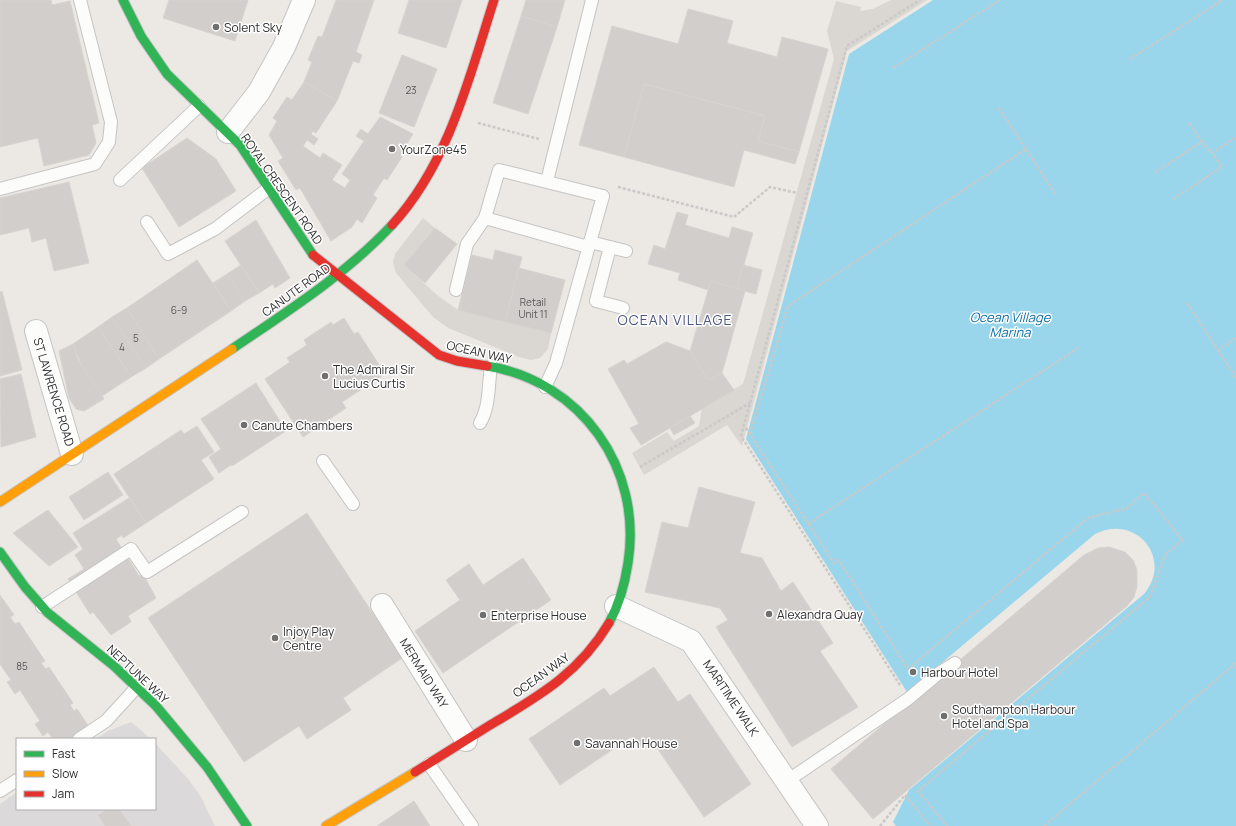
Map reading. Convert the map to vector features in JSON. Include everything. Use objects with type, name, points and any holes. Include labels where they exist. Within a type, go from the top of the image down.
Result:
[{"type":"street","name":"ROYAL CRESCENT ROAD","points":[[123,0],[141,36],[167,74],[240,145],[307,248],[337,276]]},
{"type":"street","points":[[228,132],[259,92],[284,47],[304,0]]},
{"type":"street","name":"CANUTE ROAD","points":[[0,502],[284,314],[337,276],[369,249],[400,214],[438,157],[456,118],[494,0]]},
{"type":"street","name":"OCEAN WAY","points":[[326,826],[429,764],[568,674],[580,662],[602,632],[616,606],[626,576],[631,545],[629,511],[621,478],[605,445],[586,418],[565,399],[545,387],[514,372],[490,366],[452,360],[435,353],[337,276]]},
{"type":"street","name":"ST LAWRENCE ROAD","points":[[36,331],[72,454]]},
{"type":"street","name":"NEPTUNE WAY","points":[[0,552],[42,607],[65,628],[137,687],[156,706],[220,784],[247,826]]},
{"type":"street","name":"MERMAID WAY","points":[[382,605],[466,740]]},
{"type":"street","name":"MARITIME WALK","points":[[616,606],[691,641],[817,826]]},
{"type":"lane","points":[[0,189],[94,164],[109,142],[111,122],[80,0]]},
{"type":"lane","points":[[546,181],[592,0]]},
{"type":"lane","points":[[120,180],[199,106]]},
{"type":"lane","points":[[456,290],[467,244],[485,218],[499,170],[603,196],[556,363],[545,387]]},
{"type":"lane","points":[[147,222],[168,254],[215,229],[269,188]]},
{"type":"lane","points":[[485,218],[589,245],[610,247],[626,251]]},
{"type":"lane","points":[[610,247],[596,301],[623,308]]},
{"type":"lane","points":[[480,423],[488,406],[487,392],[490,366]]},
{"type":"lane","points":[[323,461],[353,504]]},
{"type":"lane","points":[[42,607],[131,549],[147,572],[242,512]]},
{"type":"lane","points":[[787,781],[908,699],[939,673],[955,664]]},
{"type":"lane","points":[[80,738],[106,721],[137,687]]},
{"type":"lane","points":[[429,764],[472,826]]},
{"type":"lane","points":[[0,791],[16,781]]},
{"type":"path","points":[[908,699],[741,436],[847,46],[920,0]]},
{"type":"path","points":[[893,68],[1000,0]]},
{"type":"path","points":[[1130,59],[1223,0]]},
{"type":"path","points":[[999,108],[1056,195]]},
{"type":"path","points":[[456,118],[556,143]]},
{"type":"path","points":[[1173,199],[1222,167],[1189,123]]},
{"type":"path","points":[[1212,153],[1236,137]]},
{"type":"path","points":[[1154,172],[1202,142]]},
{"type":"path","points":[[750,434],[788,306],[1026,149]]},
{"type":"path","points":[[603,196],[606,184],[734,217],[770,187],[797,193]]},
{"type":"path","points":[[1187,302],[1236,378]]},
{"type":"path","points":[[1218,350],[1236,338]]},
{"type":"path","points":[[808,524],[1078,348]]},
{"type":"path","points":[[621,478],[750,403]]},
{"type":"path","points":[[746,428],[834,563],[839,560],[908,668],[1088,518],[1127,508],[1144,493],[1183,540],[1165,556],[1150,597],[918,792],[947,826]]},
{"type":"path","points":[[1044,826],[1236,663]]},
{"type":"path","points":[[880,826],[905,796],[930,826]]},
{"type":"shaded area","points":[[891,0],[927,0],[847,51],[742,446],[727,425],[644,475],[632,453],[667,432],[674,441],[699,426],[702,408],[743,384],[834,59],[827,31],[836,1],[861,7],[860,11],[873,9]]},
{"type":"shaded area","points":[[423,218],[435,228],[404,265],[437,295],[458,310],[551,333],[548,349],[540,358],[531,360],[519,357],[448,328],[433,317],[396,273],[393,262],[395,254]]},
{"type":"shaded area","points":[[131,722],[150,738],[98,738],[108,731]]},
{"type":"shaded area","points":[[156,744],[188,779],[201,797],[215,826],[0,826],[0,804],[16,793],[16,810],[156,810]]},
{"type":"water","name":"Ocean Village Marina","points":[[933,0],[1236,0],[1236,826],[896,826],[893,822],[909,790],[1144,594],[1152,580],[1155,566],[1152,554],[1146,543],[1136,534],[1124,529],[1110,529],[1095,534],[907,692],[746,439],[849,54]]},
{"type":"building","points":[[0,0],[51,0],[52,5],[70,1],[99,123],[92,125],[96,143],[89,155],[44,166],[38,138],[0,147]]},
{"type":"building","name":"Solent Sky","points":[[169,0],[248,0],[235,41],[163,18]]},
{"type":"building","points":[[336,0],[374,0],[356,52],[362,55],[359,63],[353,61],[337,101],[304,82],[312,62],[308,60],[318,36],[322,37]]},
{"type":"building","points":[[409,0],[462,0],[446,48],[398,33]]},
{"type":"building","points":[[526,0],[565,0],[557,27],[521,16]]},
{"type":"building","points":[[688,9],[733,21],[727,43],[777,57],[782,37],[828,49],[799,152],[758,141],[765,116],[644,84],[624,157],[579,145],[612,26],[678,44]]},
{"type":"building","points":[[521,16],[557,27],[528,114],[493,103]]},
{"type":"building","points":[[402,55],[437,69],[414,127],[379,113]]},
{"type":"building","points":[[304,82],[337,101],[316,133],[313,131],[311,134],[318,139],[314,145],[307,140],[303,146],[320,158],[323,153],[342,165],[332,180],[345,188],[350,180],[342,174],[364,141],[356,136],[361,129],[368,134],[380,117],[413,134],[400,155],[402,157],[387,180],[384,178],[373,195],[377,198],[362,223],[357,219],[352,227],[331,241],[300,188],[296,190],[278,161],[283,158],[269,135],[277,121],[273,118],[287,97],[292,100]]},
{"type":"building","points":[[644,84],[765,116],[758,141],[799,152],[795,164],[744,150],[734,187],[624,157]]},
{"type":"building","points":[[187,138],[216,159],[236,191],[179,227],[142,168]]},
{"type":"building","points":[[69,182],[89,263],[54,271],[46,238],[32,242],[29,228],[0,235],[0,198]]},
{"type":"building","points":[[677,212],[688,215],[685,225],[729,238],[732,227],[753,233],[737,289],[711,281],[708,290],[678,280],[680,273],[648,264],[654,245],[665,249]]},
{"type":"building","points":[[256,220],[290,278],[275,288],[273,284],[259,293],[225,241]]},
{"type":"building","points":[[435,228],[457,244],[425,283],[404,265]]},
{"type":"building","points":[[495,250],[522,257],[505,322],[458,310],[472,255],[493,260]]},
{"type":"building","points":[[197,260],[231,311],[159,359],[127,308]]},
{"type":"building","points":[[241,265],[259,293],[245,301],[227,274]]},
{"type":"building","points":[[743,265],[762,270],[756,294],[737,289]]},
{"type":"building","points":[[519,268],[565,280],[551,333],[505,322]]},
{"type":"building","points":[[227,274],[245,301],[231,311],[213,283]]},
{"type":"building","points":[[711,281],[745,291],[722,373],[708,380],[690,351]]},
{"type":"building","points":[[2,291],[22,370],[0,376],[0,292]]},
{"type":"building","points":[[127,308],[159,359],[146,368],[112,317]]},
{"type":"building","points":[[112,317],[146,368],[131,377],[98,327]]},
{"type":"building","name":"The Admiral Sir Lucius Curtis","points":[[344,318],[354,334],[358,332],[385,374],[342,402],[346,408],[303,437],[265,379],[290,362],[287,358],[307,345],[304,340],[331,322],[333,325]]},
{"type":"building","points":[[98,327],[131,377],[102,396],[83,369],[73,344]]},
{"type":"building","points":[[666,342],[690,351],[708,380],[722,373],[734,390],[641,445],[630,428],[639,424],[608,369],[624,360],[627,364]]},
{"type":"building","points":[[73,344],[78,360],[104,399],[84,411],[76,409],[69,398],[59,351]]},
{"type":"building","points":[[21,374],[36,437],[1,447],[0,379]]},
{"type":"building","name":"Canute Chambers","points":[[256,383],[286,431],[219,473],[209,457],[221,449],[201,419]]},
{"type":"building","points":[[690,416],[695,423],[674,435],[670,428]]},
{"type":"building","points":[[197,426],[214,452],[201,460],[214,479],[146,523],[114,474],[181,430],[184,434]]},
{"type":"building","points":[[108,472],[123,495],[84,520],[69,497]]},
{"type":"building","name":"Alexandra Quay","points":[[699,487],[755,502],[740,553],[762,558],[781,591],[793,582],[833,643],[820,651],[858,707],[792,747],[716,627],[728,620],[720,608],[645,592],[662,522],[688,528]]},
{"type":"building","points":[[129,498],[146,523],[123,538],[122,535],[116,539],[139,576],[143,574],[156,598],[128,616],[131,622],[111,635],[93,612],[90,614],[68,579],[84,569],[75,555],[83,549],[73,533]]},
{"type":"building","points":[[48,510],[78,547],[49,566],[13,533]]},
{"type":"building","name":"Injoy Play Centre","points":[[307,513],[402,658],[343,698],[351,710],[307,739],[299,726],[244,762],[148,618]]},
{"type":"building","name":"Southampton Harbour Hotel and Spa","points":[[1109,547],[1125,552],[1133,560],[1137,570],[1137,586],[1134,597],[1127,606],[873,819],[831,769],[1084,555],[1098,548]]},
{"type":"building","name":"Enterprise House","points":[[523,558],[551,600],[443,673],[415,631],[460,600],[446,580],[469,564],[483,585]]},
{"type":"building","points":[[0,595],[14,615],[10,617],[15,624],[19,622],[45,661],[41,663],[46,669],[49,667],[73,703],[70,705],[74,711],[77,709],[89,727],[73,738],[52,738],[48,732],[43,736],[35,724],[40,721],[20,690],[15,694],[7,682],[11,680],[0,664]]},
{"type":"building","name":"Savannah House","points":[[654,667],[678,702],[690,694],[751,784],[704,817],[651,739],[638,747],[631,737],[560,785],[529,739],[604,688],[610,696]]},
{"type":"building","points":[[414,801],[430,826],[377,826]]},
{"type":"building","points":[[106,810],[120,810],[131,826],[105,826],[98,815]]},
{"type":"traffic: fast","points":[[123,0],[141,36],[167,74],[240,145],[313,255]]},
{"type":"traffic: fast","points":[[232,349],[315,292],[355,260],[392,225]]},
{"type":"traffic: fast","points":[[487,366],[521,375],[551,390],[577,410],[598,434],[615,463],[626,494],[630,528],[628,563],[625,578],[619,601],[609,623]]},
{"type":"traffic: fast","points":[[0,552],[25,587],[48,613],[114,666],[156,706],[207,767],[247,826]]},
{"type":"traffic: slow","points":[[0,502],[232,349]]},
{"type":"traffic: slow","points":[[326,826],[415,772]]},
{"type":"traffic: jam","points":[[392,225],[412,201],[443,147],[466,89],[494,0]]},
{"type":"traffic: jam","points":[[313,255],[439,355],[457,361],[487,366]]},
{"type":"traffic: jam","points":[[415,772],[539,695],[555,683],[584,657],[609,623]]},
{"type":"place","name":"Solent Sky","points":[[216,27]]},
{"type":"place","name":"YourZone45","points":[[392,149]]},
{"type":"place","name":"The Admiral Sir Lucius Curtis","points":[[325,376]]},
{"type":"place","name":"Canute Chambers","points":[[244,425]]},
{"type":"place","name":"Alexandra Quay","points":[[769,614]]},
{"type":"place","name":"Enterprise House","points":[[483,615]]},
{"type":"place","name":"Injoy Play Centre","points":[[275,638]]},
{"type":"place","name":"Harbour Hotel","points":[[913,672]]},
{"type":"place","name":"Southampton Harbour Hotel and Spa","points":[[944,716]]},
{"type":"place","name":"Savannah House","points":[[577,743]]},
{"type":"district","name":"OCEAN VILLAGE","points":[[675,319]]}]
